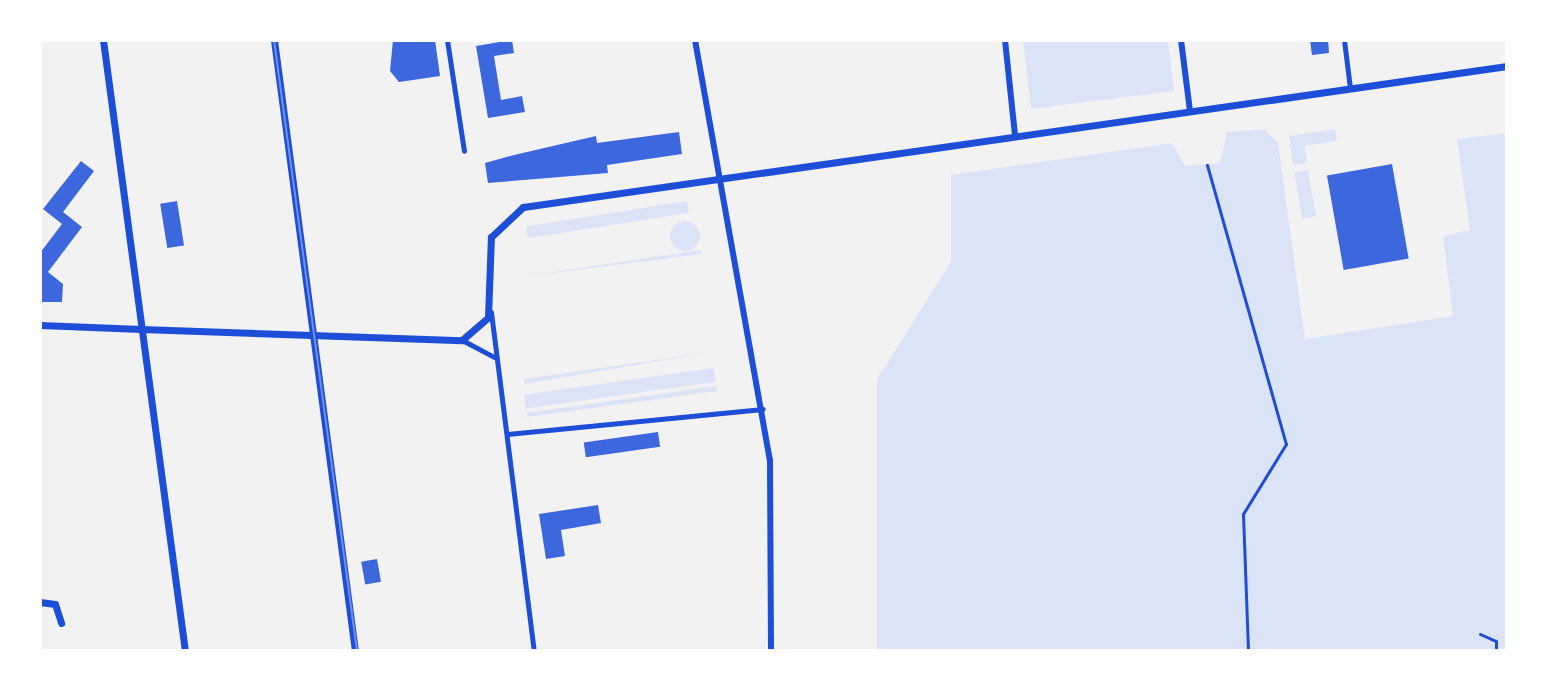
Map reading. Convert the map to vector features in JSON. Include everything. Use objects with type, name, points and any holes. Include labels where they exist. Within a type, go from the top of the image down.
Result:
[{"type":"main road","points":[[103,40],[185,651]]},
{"type":"main road","points":[[274,40],[310,332],[355,651]]},
{"type":"main road","points":[[40,325],[310,332],[462,340],[483,326],[490,307],[489,243],[515,211],[1015,135],[1507,66]]},
{"type":"main road","points":[[40,602],[55,604],[61,623]]},
{"type":"street","points":[[447,40],[464,151]]},
{"type":"street","points":[[695,40],[718,181],[763,409],[771,651]]},
{"type":"street","points":[[1005,40],[1015,135]]},
{"type":"street","points":[[1181,40],[1190,111]]},
{"type":"street","points":[[1344,40],[1350,89]]},
{"type":"street","points":[[1207,165],[1286,444],[1243,514],[1248,651]]},
{"type":"street","points":[[490,307],[534,651]]},
{"type":"street","points":[[462,340],[495,358]]},
{"type":"street","points":[[507,434],[763,409]]},
{"type":"street","points":[[1480,634],[1496,641],[1496,651]]},
{"type":"shaded area","points":[[1023,40],[1168,40],[1174,91],[1031,109]]},
{"type":"shaded area","points":[[1264,129],[1278,143],[1305,339],[1453,316],[1443,236],[1470,230],[1457,139],[1507,133],[1507,651],[877,651],[877,379],[951,262],[951,175],[1172,143],[1185,166],[1220,163],[1227,132]]},
{"type":"shaded area","points":[[1335,129],[1337,141],[1305,146],[1307,163],[1293,165],[1289,136]]},
{"type":"shaded area","points":[[1308,170],[1316,216],[1302,219],[1294,172]]},
{"type":"shaded area","points":[[687,201],[689,213],[528,238],[526,226]]},
{"type":"shaded area","points":[[685,221],[695,226],[700,236],[695,246],[685,251],[675,246],[670,236],[675,226]]},
{"type":"shaded area","points":[[701,250],[702,254],[513,278]]},
{"type":"shaded area","points":[[712,352],[524,384],[524,379]]},
{"type":"shaded area","points":[[714,368],[716,382],[526,409],[524,395]]},
{"type":"shaded area","points":[[716,386],[717,391],[527,417],[527,413]]},
{"type":"building","points":[[393,40],[435,40],[440,76],[399,82],[390,71]]},
{"type":"building","points":[[512,40],[514,53],[494,56],[501,100],[522,96],[525,112],[488,118],[476,46]]},
{"type":"building","points":[[1310,40],[1328,40],[1329,53],[1312,55]]},
{"type":"building","points":[[679,132],[682,154],[607,165],[608,173],[488,183],[485,163],[514,155],[596,136],[597,143]]},
{"type":"building","points":[[81,161],[94,171],[63,212],[82,227],[48,272],[63,284],[62,302],[40,302],[40,253],[62,224],[43,209]]},
{"type":"building","points":[[1392,164],[1409,259],[1344,270],[1327,175]]},
{"type":"building","points":[[177,201],[184,245],[167,248],[160,204]]},
{"type":"building","points":[[658,432],[660,447],[586,457],[584,442]]},
{"type":"building","points":[[598,505],[601,523],[561,530],[565,556],[546,559],[539,514]]},
{"type":"building","points":[[377,559],[381,582],[365,584],[361,562]]},
{"type":"tram line","points":[[274,40],[357,651]]}]
